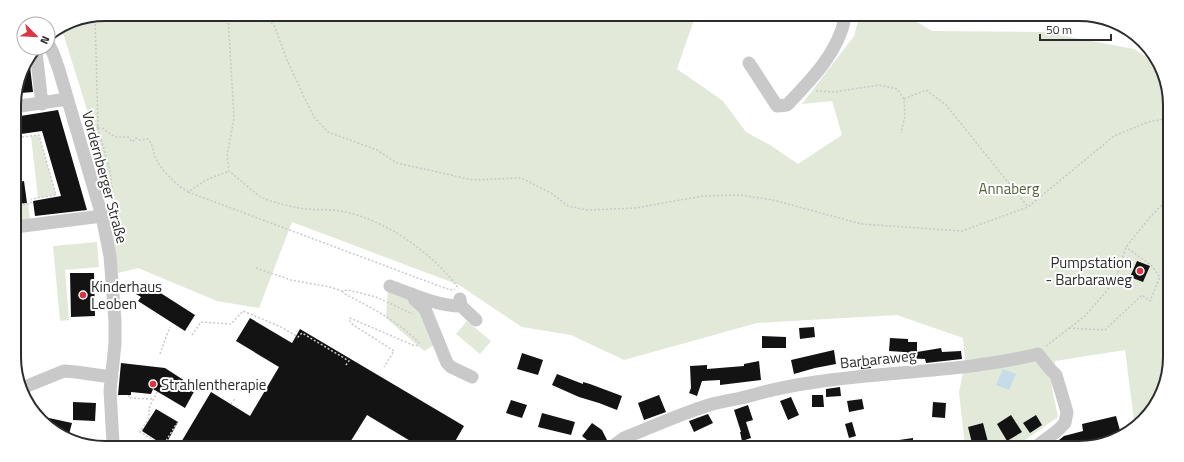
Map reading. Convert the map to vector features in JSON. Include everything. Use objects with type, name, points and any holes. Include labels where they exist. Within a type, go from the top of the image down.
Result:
[{"type":"street","points":[[749,63],[777,106],[787,105],[802,90],[826,60],[842,31],[844,21]]},
{"type":"street","points":[[36,56],[42,104]]},
{"type":"street","name":"Vordernberger Straße","points":[[54,56],[102,216],[110,256],[116,321],[110,391],[113,441]]},
{"type":"street","points":[[21,106],[67,99]]},
{"type":"street","points":[[21,226],[102,216]]},
{"type":"street","points":[[390,286],[452,306],[460,297],[476,320]]},
{"type":"street","points":[[412,294],[415,300],[425,309],[447,363],[451,367],[472,377]]},
{"type":"street","name":"Barbaraweg","points":[[620,441],[624,438],[707,406],[731,399],[752,396],[766,391],[816,382],[881,374],[971,367],[1038,354],[1056,375],[1067,412],[1065,423],[1043,441]]},
{"type":"street","points":[[26,387],[64,372],[76,372],[111,377]]},
{"type":"path","points":[[228,21],[234,118],[227,156],[229,171],[264,198],[305,209],[340,211],[372,220],[407,240],[428,256],[449,275],[460,297]]},
{"type":"path","points":[[267,21],[274,25],[287,60],[314,117],[328,132],[377,150],[397,163],[473,180],[521,178],[551,194],[568,206],[587,210],[635,208],[703,196],[740,195],[773,200],[862,224],[962,231],[1028,207],[1114,136],[1148,122],[1163,119]]},
{"type":"path","points":[[95,22],[98,128],[110,171],[116,226]]},
{"type":"path","points":[[802,90],[834,92],[879,85],[897,89],[904,99],[905,116],[901,133]]},
{"type":"path","points":[[904,99],[926,90],[946,105],[1028,207]]},
{"type":"path","points":[[98,128],[102,128],[115,137],[128,137],[132,142],[136,138],[140,140],[148,139],[155,157],[164,171],[180,187],[188,192],[450,290],[460,297]]},
{"type":"path","points":[[21,137],[39,135],[56,195],[31,198]]},
{"type":"path","points":[[188,192],[206,180],[229,171]]},
{"type":"path","points":[[21,205],[32,202]]},
{"type":"path","points":[[1044,347],[1085,316],[1115,281],[1126,247],[1151,216],[1163,204]]},
{"type":"path","points":[[1069,328],[1105,330],[1142,295],[1150,301],[1160,277],[1152,265],[1126,247]]},
{"type":"path","points":[[256,268],[291,280],[330,287],[342,291],[386,316],[401,327],[418,344],[418,346],[350,318],[350,322],[352,324],[394,351],[384,367]]},
{"type":"path","points":[[342,291],[348,290],[376,298],[430,320]]},
{"type":"path","points":[[192,335],[201,322],[231,324],[243,312],[279,326],[298,337],[302,333],[349,361],[345,366]]},
{"type":"path","points":[[160,354],[170,327]]},
{"type":"path","points":[[155,441],[140,432],[149,418],[149,408],[157,392]]},
{"type":"path","points":[[129,395],[129,398],[153,399]]},
{"type":"path","points":[[231,404],[235,399]]},
{"type":"path","points":[[166,441],[177,423]]},
{"type":"green space","name":"Annaberg","points":[[100,21],[694,21],[677,69],[723,101],[746,132],[770,145],[798,164],[842,135],[832,101],[802,104],[854,36],[858,21],[915,21],[932,31],[1043,32],[1134,49],[1149,59],[1159,78],[1163,105],[1163,362],[1158,382],[1159,384],[1146,408],[1134,420],[1125,350],[1055,361],[1052,388],[1058,417],[1024,441],[964,441],[959,392],[965,363],[963,338],[897,315],[757,323],[624,360],[571,335],[522,327],[459,285],[292,222],[259,308],[217,301],[138,268],[118,273],[105,205],[112,203],[104,164],[62,33],[73,27]]},
{"type":"green space","points":[[39,135],[56,195],[38,198],[31,136]]},
{"type":"green space","points":[[28,203],[30,219],[21,220],[21,204]]},
{"type":"green space","points":[[97,242],[99,267],[65,270],[69,320],[60,321],[53,246]]},
{"type":"green space","points":[[388,288],[403,294],[422,311],[436,344],[424,351],[386,318]]},
{"type":"green space","points":[[467,321],[491,341],[480,354],[456,334]]},
{"type":"water","points":[[1003,369],[1016,374],[1009,390],[996,385]]},
{"type":"building","points":[[30,67],[33,92],[22,93]]},
{"type":"building","points":[[58,110],[87,210],[35,216],[33,201],[61,196],[42,131],[21,134],[21,116]]},
{"type":"building","points":[[24,181],[27,203],[21,204],[21,182]]},
{"type":"building","name":"Pumpstation - Barbaraweg","points":[[1137,261],[1150,266],[1143,282],[1130,277]]},
{"type":"building","name":"Kinderhaus Leoben","points":[[70,273],[94,273],[95,316],[71,317]]},
{"type":"building","points":[[141,285],[146,288],[148,285],[195,315],[185,331],[138,301],[141,297],[136,294]]},
{"type":"building","points":[[250,318],[292,343],[300,329],[464,426],[455,441],[410,441],[367,415],[351,441],[182,441],[211,392],[250,416],[279,367],[236,341]]},
{"type":"building","points":[[814,327],[815,337],[800,339],[799,328]]},
{"type":"building","points":[[762,336],[786,337],[786,348],[762,348]]},
{"type":"building","points":[[890,338],[908,339],[908,342],[917,342],[917,352],[941,348],[942,352],[961,351],[962,359],[926,363],[925,359],[902,358],[904,352],[889,351]]},
{"type":"building","points":[[834,350],[836,364],[794,374],[791,360]]},
{"type":"building","points":[[522,353],[543,360],[538,375],[517,369]]},
{"type":"building","points":[[870,357],[871,368],[861,369],[861,358]]},
{"type":"building","points":[[759,361],[761,380],[720,385],[720,380],[702,381],[697,396],[689,393],[691,388],[690,366],[707,365],[707,369],[744,366],[744,364]]},
{"type":"building","name":"Strahlentherapie","points":[[121,363],[165,368],[196,388],[185,408],[153,389],[151,394],[131,392],[131,395],[118,395]]},
{"type":"building","points":[[557,374],[622,396],[617,410],[579,397],[552,385]]},
{"type":"building","points":[[840,387],[841,396],[826,397],[826,389]]},
{"type":"building","points":[[659,395],[666,412],[644,420],[638,403]]},
{"type":"building","points":[[812,395],[823,395],[824,407],[812,407]]},
{"type":"building","points":[[791,397],[799,415],[788,420],[780,401]]},
{"type":"building","points":[[862,399],[864,409],[849,412],[847,401]]},
{"type":"building","points":[[511,400],[527,405],[522,418],[506,413]]},
{"type":"building","points":[[73,402],[96,403],[95,421],[73,420]]},
{"type":"building","points":[[933,402],[946,403],[945,418],[932,417]]},
{"type":"building","points":[[748,405],[753,420],[746,422],[751,438],[742,441],[741,432],[734,410]]},
{"type":"building","points":[[156,409],[178,422],[168,441],[157,441],[142,431]]},
{"type":"building","points":[[542,413],[575,422],[571,435],[538,427]]},
{"type":"building","points":[[708,414],[713,423],[694,432],[689,421]]},
{"type":"building","points":[[1011,415],[1022,432],[1007,441],[997,424]]},
{"type":"building","points":[[1036,415],[1042,425],[1030,433],[1023,423]]},
{"type":"building","points":[[1116,416],[1120,430],[1101,438],[1084,441],[1059,441],[1064,436],[1083,431],[1082,424]]},
{"type":"building","points":[[48,418],[72,423],[69,433],[58,427]]},
{"type":"building","points":[[852,422],[856,436],[849,438],[845,424]]},
{"type":"building","points":[[592,423],[602,430],[607,440],[588,441],[582,436]]},
{"type":"building","points":[[983,423],[988,441],[972,441],[968,427]]},
{"type":"building","points":[[913,438],[913,441],[899,440]]},
{"type":"place","name":"Pumpstation - Barbaraweg","points":[[1140,271]]},
{"type":"place","name":"Kinderhaus Leoben","points":[[83,295]]},
{"type":"place","name":"Strahlentherapie","points":[[153,384]]}]
